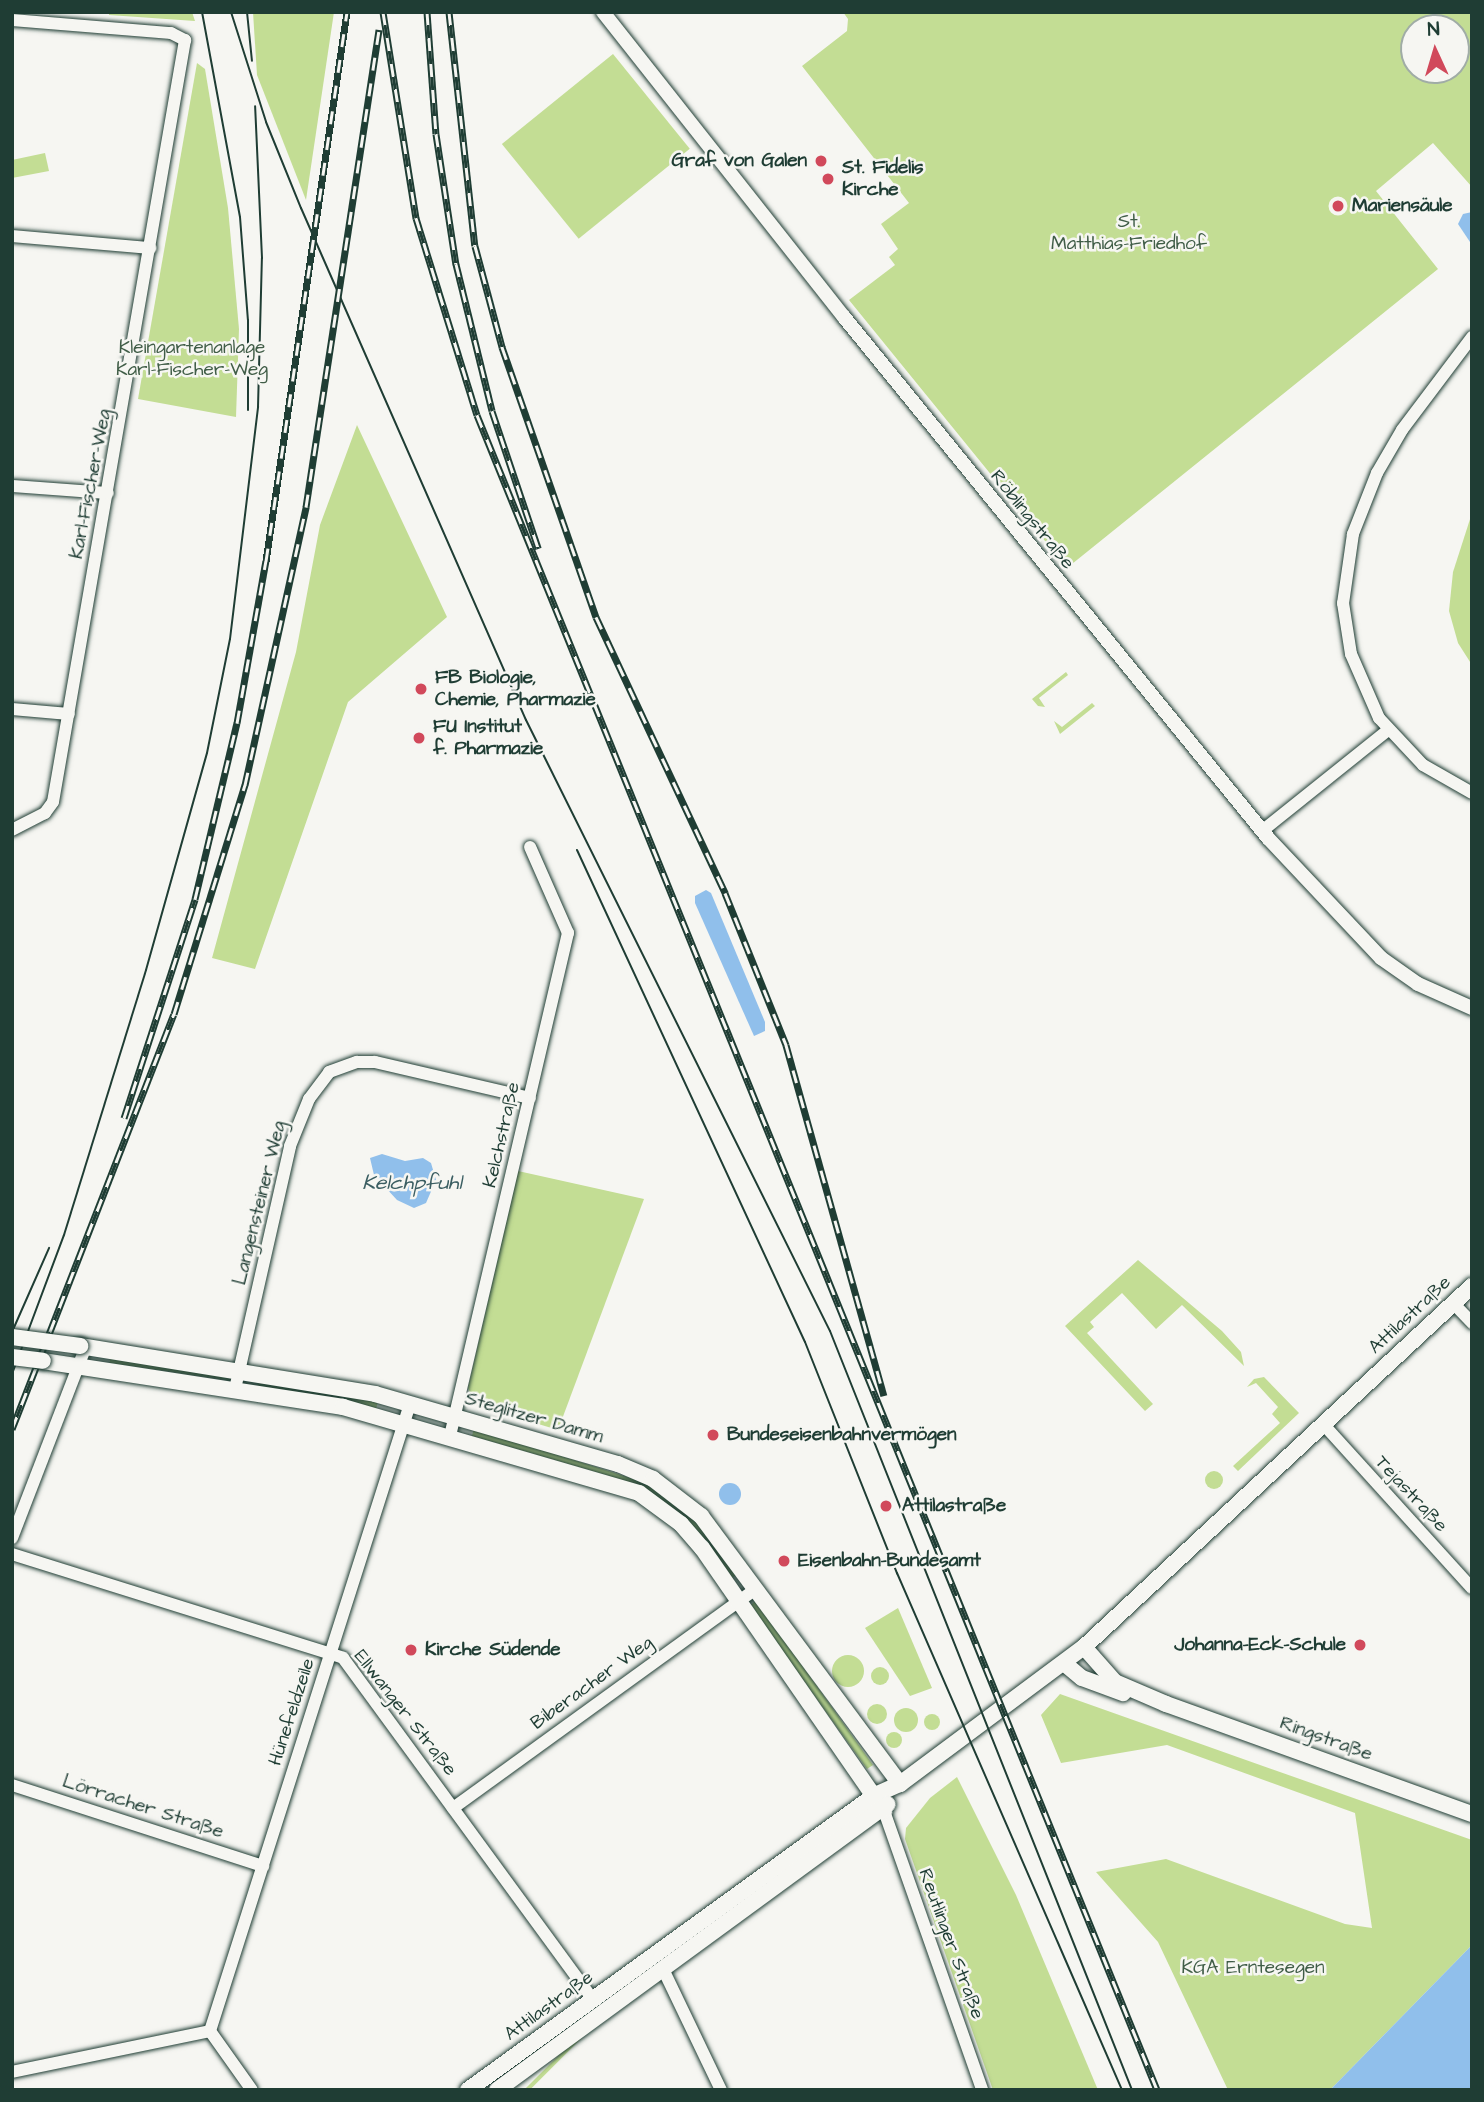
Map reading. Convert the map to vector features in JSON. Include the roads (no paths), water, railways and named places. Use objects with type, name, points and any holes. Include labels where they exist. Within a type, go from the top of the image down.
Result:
[{"type":"main road","name":"Attilastraße","points":[[496,2090],[875,1795],[900,1784],[1083,1647],[1472,1286]]},
{"type":"main road","name":"Steglitzer Damm","points":[[12,1337],[312,1381],[410,1404],[653,1479],[701,1516],[900,1784]]},
{"type":"main road","name":"Steglitzer Damm","points":[[12,1357],[235,1389],[405,1422],[639,1493],[681,1524],[739,1601],[884,1811]]},
{"type":"main road","name":"Ringstraße","points":[[1083,1647],[1115,1682],[1166,1704]]},
{"type":"main road","name":"Ringstraße","points":[[1064,1662],[1082,1678],[1166,1704],[1472,1814]]},
{"type":"main road","name":"Attilastraße","points":[[468,2090],[593,2000],[658,1963],[884,1811],[900,1784]]},
{"type":"street","name":"Röblingstraße","points":[[603,12],[869,349],[1262,831],[1381,958],[1418,984],[1472,1009]]},
{"type":"street","name":"Karl-Fischer-Weg","points":[[12,20],[171,33],[186,40],[51,808],[12,830]]},
{"type":"street","points":[[12,236],[150,248]]},
{"type":"street","points":[[1472,337],[1386,454],[1367,492],[1348,556],[1346,632],[1360,682],[1388,730],[1423,765],[1472,793]]},
{"type":"street","points":[[12,486],[108,493]]},
{"type":"street","points":[[12,709],[69,714]]},
{"type":"street","points":[[1262,831],[1388,730]]},
{"type":"street","name":"Kelchstraße","points":[[450,1436],[568,933],[530,847]]},
{"type":"street","name":"Langensteiner Weg","points":[[235,1389],[290,1146],[309,1099],[329,1072],[357,1062],[375,1062],[530,1098]]},
{"type":"street","points":[[1454,1303],[1472,1323]]},
{"type":"street","points":[[12,1538],[83,1346]]},
{"type":"street","name":"Hünefeldzeile","points":[[210,2031],[410,1404]]},
{"type":"street","name":"Tejastraße","points":[[1324,1425],[1472,1588]]},
{"type":"street","name":"Ellwanger Straße","points":[[12,1554],[343,1658],[593,2000]]},
{"type":"street","name":"Biberacher Weg","points":[[453,1808],[755,1589]]},
{"type":"street","name":"Lörracher Straße","points":[[12,1785],[263,1867]]},
{"type":"street","name":"Reutlinger Straße","points":[[884,1811],[982,2090]]},
{"type":"street","points":[[658,1963],[721,2090]]},
{"type":"street","points":[[12,2071],[210,2031],[252,2090]]},
{"type":"water","points":[[1472,212],[1472,245],[1458,224],[1463,214]]},
{"type":"water","points":[[706,890],[711,893],[765,1022],[765,1031],[754,1036],[695,903],[695,896]]},
{"type":"water","name":"Kelchpfuhl","points":[[382,1154],[405,1161],[423,1158],[431,1163],[436,1180],[426,1203],[414,1208],[397,1200],[374,1175],[370,1158]]},
{"type":"water","points":[[730,1483],[738,1486],[741,1494],[738,1502],[730,1505],[722,1502],[719,1494],[722,1486]]},
{"type":"water","points":[[1472,1945],[1472,2090],[1330,2090]]},
{"type":"tram line","points":[[202,12],[240,217],[248,320],[248,410]]},
{"type":"tram line","points":[[231,12],[266,122],[301,208],[526,720],[830,1331],[1132,2090]]},
{"type":"tram line","points":[[247,12],[252,61]]},
{"type":"tram line","points":[[12,1374],[64,1235],[146,970],[207,753],[230,639],[258,407],[262,258],[255,106]]},
{"type":"tram line","points":[[577,850],[805,1342],[897,1573],[1122,2090]]},
{"type":"tram line","points":[[12,1332],[49,1248]]},
{"type":"railway","points":[[124,1118],[195,899],[237,723],[266,561],[347,12]]},
{"type":"railway","points":[[383,12],[416,218],[477,415],[1157,2090]]},
{"type":"railway","points":[[427,12],[436,134],[456,264],[492,411],[538,548]]},
{"type":"railway","points":[[449,12],[475,246],[502,347],[596,617],[725,893],[786,1045],[884,1396]]},
{"type":"railway","points":[[12,1429],[174,1014],[245,785],[306,507],[379,30]]},
{"type":"place","name":"Graf von Galen","points":[[821,161]]},
{"type":"place","name":"St. Fidelis Kirche","points":[[828,179]]},
{"type":"place","name":"Mariensäule","points":[[1338,206]]},
{"type":"place","name":"FB Biologie, Chemie, Pharmazie","points":[[421,689]]},
{"type":"place","name":"FU Institut f. Pharmazie","points":[[419,738]]},
{"type":"place","name":"Bundeseisenbahnvermögen","points":[[713,1435]]},
{"type":"place","name":"Attilastraße","points":[[886,1506]]},
{"type":"place","name":"Eisenbahn-Bundesamt","points":[[784,1561]]},
{"type":"place","name":"Johanna-Eck-Schule","points":[[1360,1645]]},
{"type":"place","name":"Kirche Südende","points":[[411,1650]]},
{"type":"park label","name":"St. Matthias-Friedhof","points":[[1129,233]]},
{"type":"park label","name":"Kleingartenanlage Karl-Fischer-Weg","points":[[192,359]]},
{"type":"park label","name":"KGA Erntesegen","points":[[1253,1968]]}]
